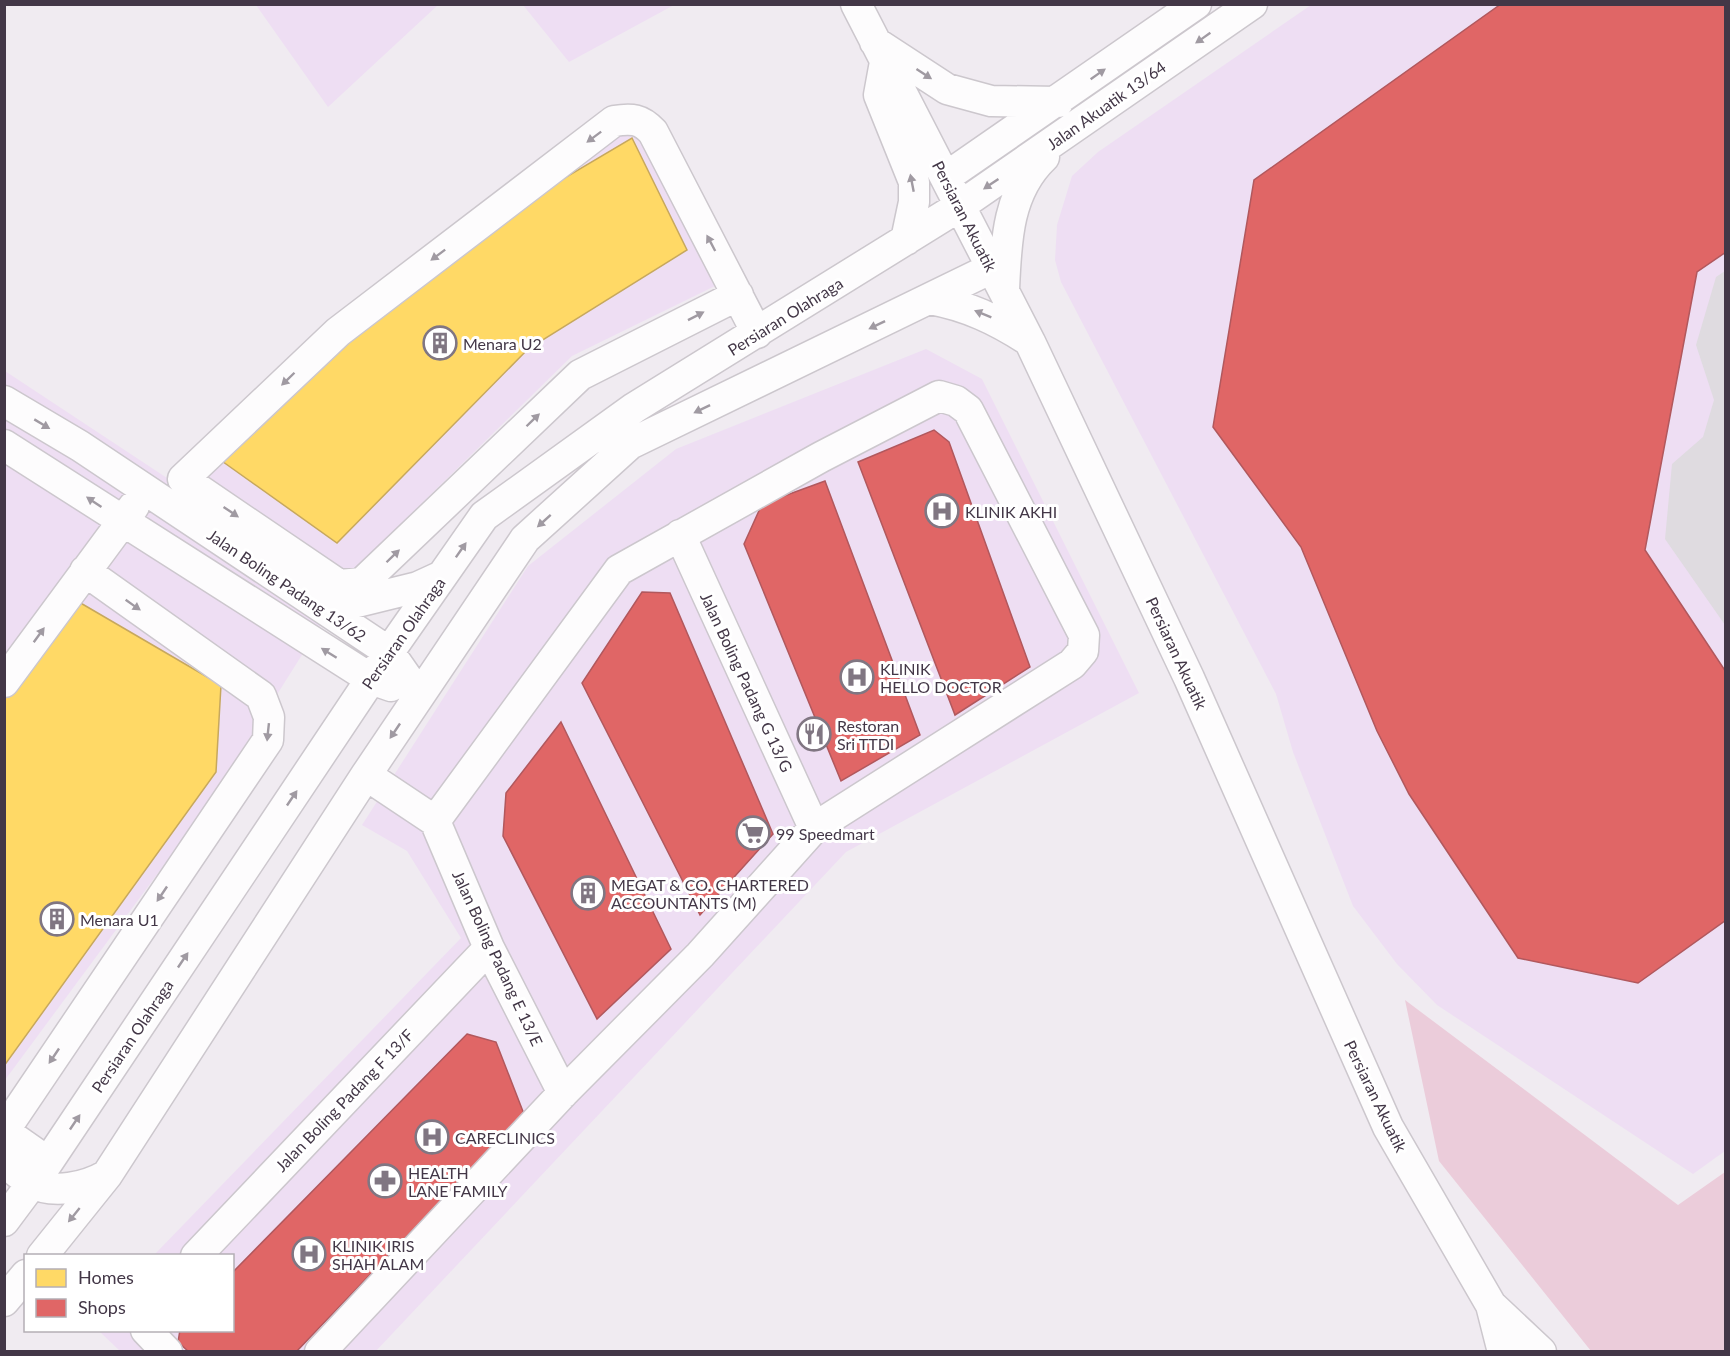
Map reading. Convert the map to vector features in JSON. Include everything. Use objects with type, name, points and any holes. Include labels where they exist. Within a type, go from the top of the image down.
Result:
[{"type":"street","name":"Persiaran Akuatik","points":[[856,4],[1030,342],[1189,678],[1388,1127],[1491,1305],[1503,1352]]},
{"type":"street","name":"Jalan Akuatik 13/64","points":[[946,177],[1058,102],[1196,4]]},
{"type":"street","name":"Jalan Akuatik 13/64","points":[[960,206],[1252,4]]},
{"type":"street","points":[[906,240],[914,202],[914,182],[879,94],[880,52],[947,88],[992,101],[1058,102]]},
{"type":"street","points":[[738,294],[580,375],[362,583],[339,585],[183,479],[338,332],[615,121],[631,118],[645,123],[653,132],[738,294],[757,333]]},
{"type":"street","points":[[44,1254],[107,1175],[366,775],[525,539],[630,444],[930,299],[998,279],[1015,199],[1033,167],[1074,128]]},
{"type":"street","name":"Persiaran Olahraga","points":[[4,1221],[40,1172],[389,652],[484,516],[634,408],[960,206]]},
{"type":"street","points":[[930,299],[959,304],[995,319],[1030,342]]},
{"type":"street","points":[[321,1352],[563,1093],[699,955],[814,828],[1072,664],[1083,651],[1084,635],[968,410],[956,401],[939,396],[680,535],[620,570],[435,821],[366,775]]},
{"type":"street","name":"Jalan Boling Padang 13/62","points":[[4,401],[80,446],[389,652],[419,696]]},
{"type":"street","name":"Jalan Boling Padang 13/62","points":[[4,445],[58,477],[371,679],[419,696]]},
{"type":"street","points":[[58,477],[80,446]]},
{"type":"street","points":[[4,682],[146,490]]},
{"type":"street","name":"Jalan Boling Padang G 13/G","points":[[680,535],[814,828]]},
{"type":"street","points":[[40,1172],[8,1134],[8,1125],[268,740],[269,717],[261,696],[85,571]]},
{"type":"street","points":[[323,610],[418,587],[442,576]]},
{"type":"street","name":"Jalan Boling Padang E 13/E","points":[[435,821],[489,948],[563,1093]]},
{"type":"street","name":"Jalan Boling Padang F 13/F","points":[[198,1254],[489,948]]},
{"type":"street","points":[[4,1162],[40,1172],[74,1188],[89,1185],[107,1175]]},
{"type":"street","points":[[4,1301],[24,1277]]},
{"type":"street","name":"Persiaran Akuatik","points":[[1491,1305],[1541,1352]]},
{"type":"street","points":[[148,1332],[167,1352]]},
{"type":"shaded area","points":[[256,5],[438,5],[328,107]]},
{"type":"shaded area","points":[[523,5],[674,5],[569,62]]},
{"type":"shaded area","points":[[1311,5],[1725,5],[1725,1151],[1693,1174],[1437,1005],[1397,964],[1353,906],[1293,752],[1276,694],[1061,282],[1055,260],[1057,225],[1072,176],[1098,152]]},
{"type":"shaded area","points":[[622,104],[717,285],[572,356],[358,566],[201,815],[5,1080],[5,371],[167,478],[352,305]]},
{"type":"shaded area","points":[[1725,271],[1725,625],[1665,539],[1672,464],[1703,437],[1714,400],[1696,345],[1716,277]]},
{"type":"shaded area","points":[[926,349],[982,379],[1139,693],[846,852],[376,1351],[120,1351],[100,1332],[234,1332],[234,1254],[155,1254],[461,938],[407,851],[362,825],[528,566],[676,449]]},
{"type":"shaded area","points":[[1405,1000],[1678,1205],[1725,1172],[1725,1351],[1591,1351],[1439,1161]]},
{"type":"building: Homes","name":"Menara U2","points":[[632,138],[687,250],[528,349],[337,543],[219,459],[348,337],[539,193]]},
{"type":"building: Homes","name":"Menara U1","points":[[72,598],[221,685],[216,772],[4,1066],[4,693]]},
{"type":"building: Shops","points":[[1501,4],[1726,4],[1726,252],[1697,272],[1645,550],[1726,672],[1726,920],[1638,983],[1518,958],[1409,794],[1377,731],[1301,547],[1213,427],[1254,180]]},
{"type":"building: Shops","points":[[934,430],[949,442],[1030,667],[955,715],[858,462]]},
{"type":"building: Shops","points":[[825,481],[920,735],[841,781],[744,544],[762,504]]},
{"type":"building: Shops","points":[[642,592],[670,593],[773,834],[700,915],[582,683]]},
{"type":"building: Shops","name":"MEGAT & CO. CHARTERED ACCOUNTANTS (M)","points":[[561,722],[671,949],[597,1019],[503,836],[506,793]]},
{"type":"building: Shops","points":[[467,1034],[496,1042],[524,1114],[296,1352],[189,1352],[178,1342],[180,1332],[234,1332],[234,1271]]},
{"type":"place","name":"Menara U2","points":[[440,343]]},
{"type":"place","name":"KLINIK AKHI","points":[[942,511]]},
{"type":"place","name":"KLINIK HELLO DOCTOR","points":[[857,677]]},
{"type":"place","name":"Restoran Sri TTDI","points":[[814,734]]},
{"type":"place","name":"99 Speedmart","points":[[753,833]]},
{"type":"place","name":"MEGAT & CO. CHARTERED ACCOUNTANTS (M)","points":[[588,893]]},
{"type":"place","name":"Menara U1","points":[[57,919]]},
{"type":"place","name":"CARECLINICS","points":[[432,1137]]},
{"type":"place","name":"HEALTH LANE FAMILY","points":[[385,1181]]},
{"type":"place","name":"KLINIK IRIS SHAH ALAM","points":[[309,1254]]}]
